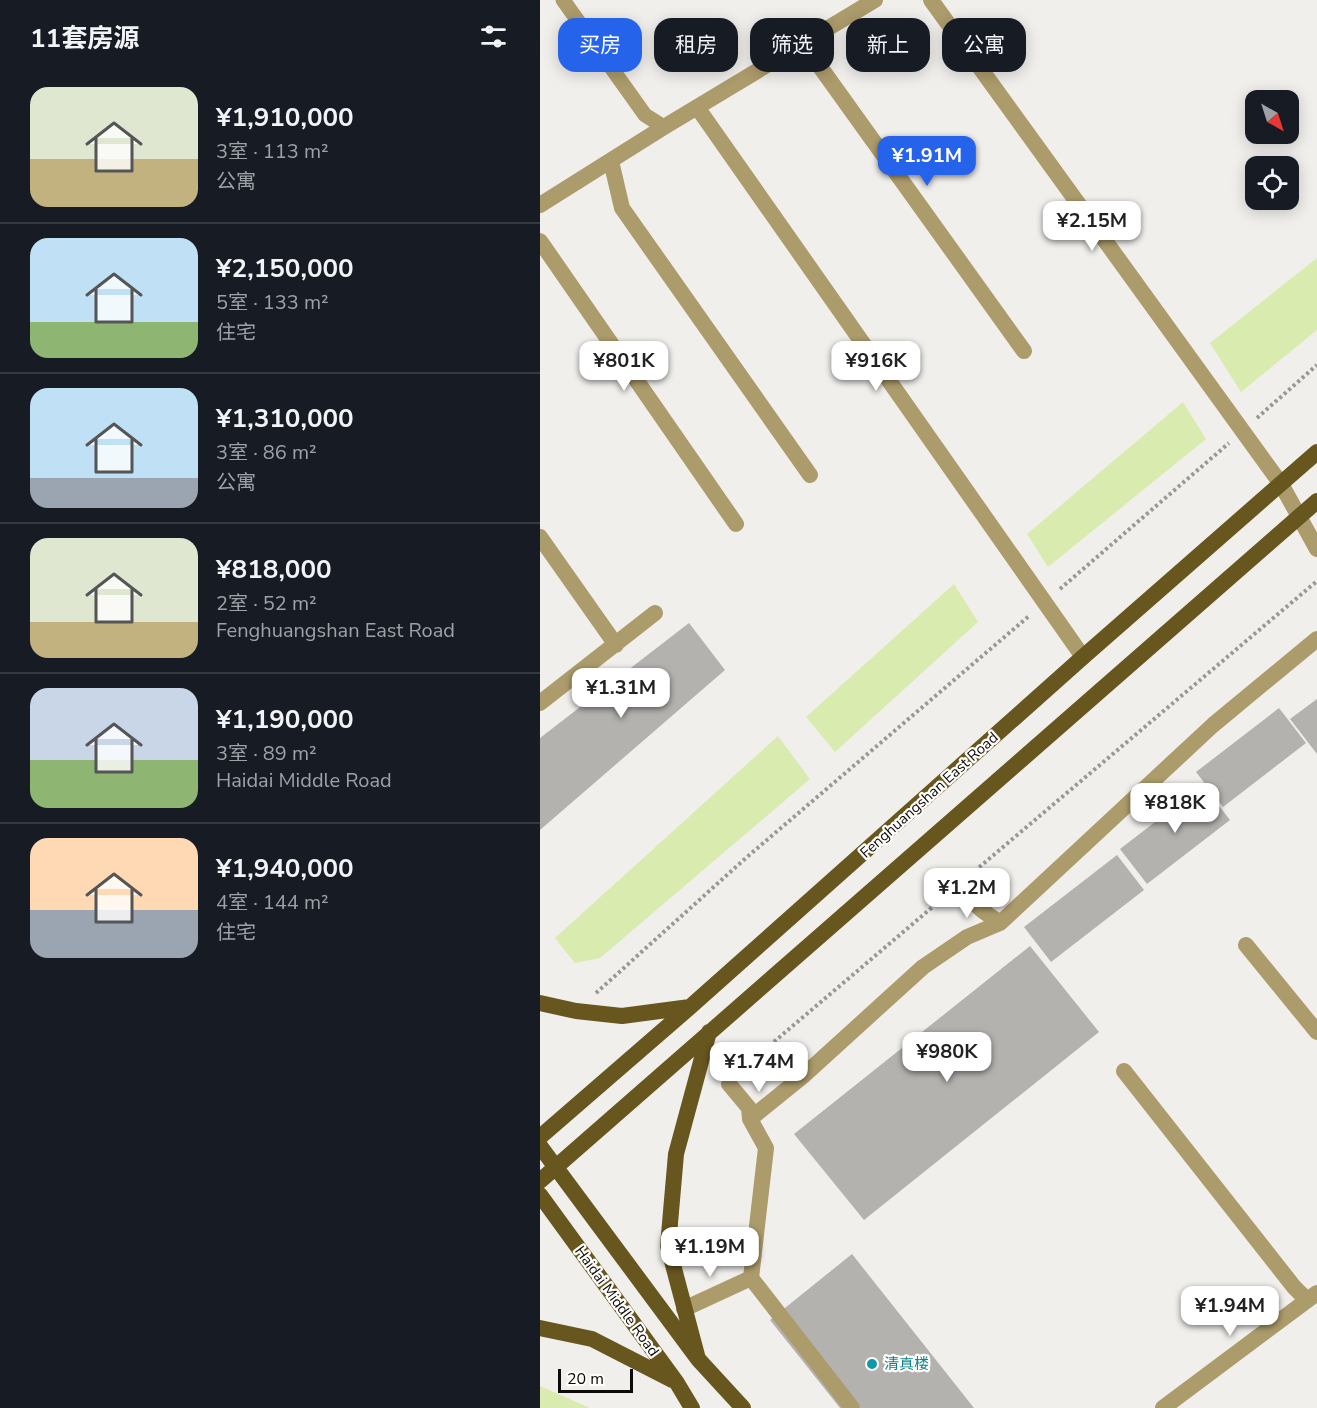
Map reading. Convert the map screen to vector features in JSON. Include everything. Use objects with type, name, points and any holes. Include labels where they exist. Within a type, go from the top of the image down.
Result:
[{"type":"main road","name":"Fenghuangshan East Road","points":[[540,1137],[1317,452]]},
{"type":"main road","points":[[540,1181],[1317,501]]},
{"type":"main road","points":[[540,1003],[576,1011],[622,1016],[690,1007]]},
{"type":"main road","points":[[698,1359],[668,1246],[670,1202],[676,1154],[709,1032]]},
{"type":"main road","name":"Haidai Middle Road","points":[[540,1146],[698,1359],[743,1408]]},
{"type":"main road","name":"Haidai Middle Road","points":[[540,1195],[677,1383],[692,1408]]},
{"type":"main road","points":[[540,1328],[592,1339],[677,1383]]},
{"type":"street","points":[[834,24],[875,0]]},
{"type":"street","points":[[931,0],[1281,484],[1317,549]]},
{"type":"street","points":[[540,206],[755,72]]},
{"type":"street","points":[[824,72],[1024,351]]},
{"type":"street","points":[[697,107],[1083,657]]},
{"type":"street","points":[[610,161],[622,208],[810,475]]},
{"type":"street","points":[[540,241],[736,524]]},
{"type":"street","points":[[540,537],[616,645]]},
{"type":"street","points":[[540,703],[655,614]]},
{"type":"street","points":[[750,1119],[803,1076],[923,967],[967,937],[1000,922],[1213,725],[1317,639]]},
{"type":"street","points":[[957,887],[1000,922]]},
{"type":"street","points":[[1246,945],[1317,1032]]},
{"type":"street","points":[[1124,1071],[1294,1287],[1312,1297],[1163,1408]]},
{"type":"street","points":[[729,1084],[749,1108],[750,1119],[766,1148],[751,1278],[852,1408]]},
{"type":"street","points":[[684,1309],[751,1278]]},
{"type":"lane","points":[[563,0],[645,115],[664,127]]},
{"type":"path","points":[[576,1011],[747,857],[1045,603],[1317,365]]},
{"type":"path","points":[[729,1084],[746,1064],[1317,581]]},
{"type":"green space","points":[[1317,258],[1317,330],[1241,392],[1210,343]]},
{"type":"green space","points":[[1183,402],[1206,439],[1048,567],[1027,534]]},
{"type":"green space","points":[[954,584],[978,622],[835,752],[806,717]]},
{"type":"green space","points":[[778,736],[810,779],[600,958],[575,963],[555,938]]},
{"type":"green space","points":[[540,1386],[590,1408],[540,1408]]},
{"type":"building","points":[[689,623],[725,670],[540,830],[540,738]]},
{"type":"building","points":[[1317,699],[1317,754],[1290,719]]},
{"type":"building","points":[[1279,708],[1306,743],[1223,807],[1196,772]]},
{"type":"building","points":[[1203,785],[1230,820],[1147,884],[1120,849]]},
{"type":"building","points":[[1117,855],[1144,890],[1051,962],[1024,927]]},
{"type":"building","points":[[1030,946],[1099,1032],[864,1220],[794,1134]]},
{"type":"building","name":"清真楼","points":[[852,1254],[974,1408],[840,1408],[770,1320]]},
{"type":"place","name":"清真楼","points":[[872,1364]]}]
